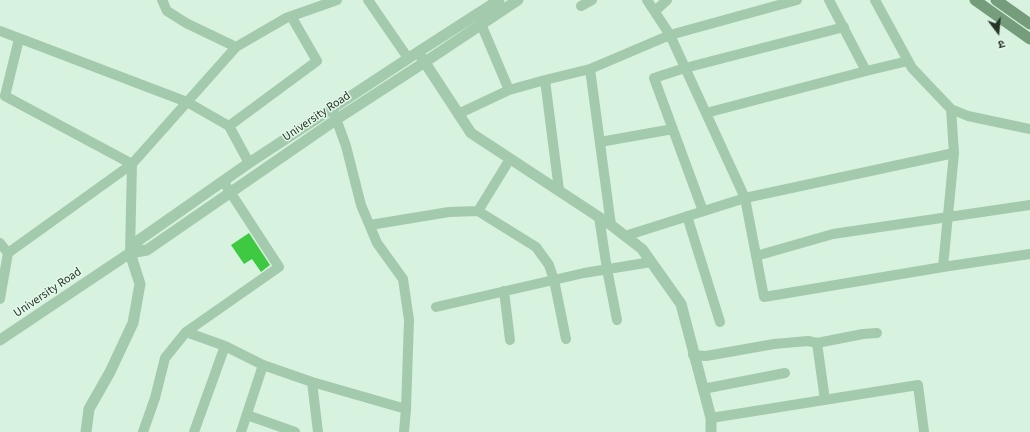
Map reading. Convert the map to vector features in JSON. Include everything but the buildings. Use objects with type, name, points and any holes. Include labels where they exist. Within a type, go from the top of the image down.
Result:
[{"type":"main road","points":[[974,0],[1030,39]]},
{"type":"main road","points":[[996,0],[1030,24]]},
{"type":"street","points":[[162,0],[167,11],[186,23],[236,47]]},
{"type":"street","points":[[0,299],[8,253],[132,164],[236,47],[286,18],[338,0]]},
{"type":"street","points":[[368,0],[413,55],[425,62],[471,133],[611,225],[642,249],[680,304],[711,418],[711,432]]},
{"type":"street","name":"University Road","points":[[0,340],[130,254],[147,250],[230,192],[413,55],[499,0]]},
{"type":"street","name":"University Road","points":[[130,254],[139,240],[249,163],[425,62],[518,0]]},
{"type":"street","points":[[581,6],[592,0]]},
{"type":"street","points":[[647,0],[670,35],[745,198],[764,297],[1030,254]]},
{"type":"street","points":[[655,12],[667,0]]},
{"type":"street","points":[[458,114],[509,90],[590,69],[670,35],[797,0]]},
{"type":"street","points":[[829,0],[866,71]]},
{"type":"street","points":[[875,0],[912,68],[951,109],[968,116],[1030,129]]},
{"type":"street","points":[[229,126],[317,61],[291,16]]},
{"type":"street","points":[[481,24],[509,90]]},
{"type":"street","points":[[703,211],[654,78],[685,68],[844,27]]},
{"type":"street","points":[[0,31],[188,102],[229,126],[249,163]]},
{"type":"street","points":[[19,39],[5,96],[132,164]]},
{"type":"street","points":[[706,113],[908,61]]},
{"type":"street","points":[[590,69],[611,225]]},
{"type":"street","points":[[545,80],[559,190]]},
{"type":"street","points":[[943,267],[954,153],[951,109]]},
{"type":"street","points":[[334,114],[346,146],[361,205],[377,243],[403,279],[410,320],[404,432]]},
{"type":"street","points":[[600,142],[673,129]]},
{"type":"street","points":[[625,236],[745,198],[954,153]]},
{"type":"street","points":[[478,211],[510,159]]},
{"type":"street","points":[[86,432],[89,409],[110,372],[133,323],[140,284],[130,254],[132,164]]},
{"type":"street","points":[[143,432],[155,398],[165,358],[186,332],[279,267],[223,181]]},
{"type":"street","points":[[756,256],[833,234],[1030,205]]},
{"type":"street","points":[[370,225],[449,212],[478,211],[536,247],[549,264],[554,280],[566,339]]},
{"type":"street","points":[[687,216],[720,322]]},
{"type":"street","points":[[599,217],[617,320]]},
{"type":"street","points":[[0,243],[8,253]]},
{"type":"street","points":[[436,306],[607,269],[651,262]]},
{"type":"street","points":[[504,291],[510,340]]},
{"type":"street","points":[[186,332],[224,346],[263,365],[312,382],[406,409]]},
{"type":"street","points":[[693,355],[706,356],[774,344],[808,341],[817,343],[863,334],[877,333]]},
{"type":"street","points":[[817,343],[825,400]]},
{"type":"street","points":[[194,432],[224,346]]},
{"type":"street","points":[[241,432],[263,365]]},
{"type":"street","points":[[703,389],[785,373]]},
{"type":"street","points":[[312,382],[318,432]]},
{"type":"street","points":[[711,418],[918,385],[924,432]]},
{"type":"street","points":[[247,415],[295,432]]}]
